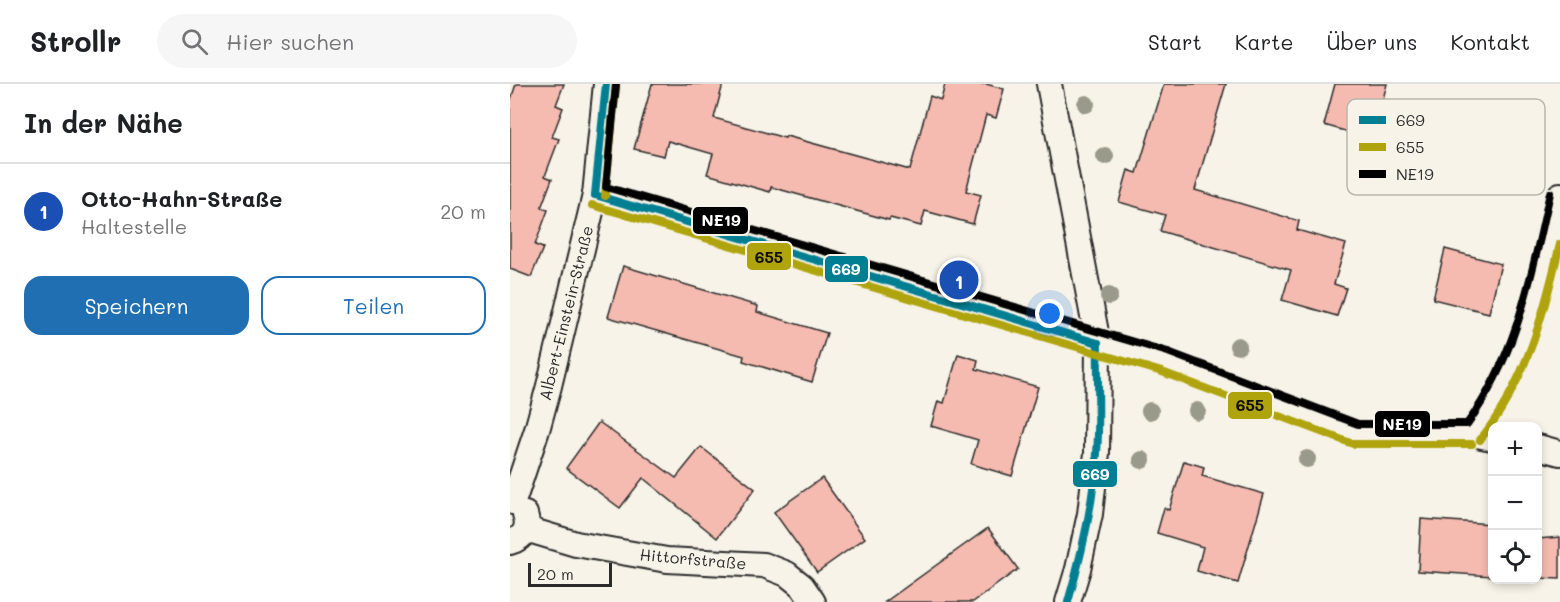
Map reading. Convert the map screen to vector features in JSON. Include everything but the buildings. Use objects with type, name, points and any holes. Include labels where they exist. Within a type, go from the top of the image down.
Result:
[{"type":"street","name":"Albert-Einstein-Straße","points":[[511,502],[546,397],[595,195],[606,84]]},
{"type":"street","points":[[1049,84],[1098,343],[1097,453],[1092,504],[1078,569],[1068,602]]},
{"type":"street","points":[[595,195],[1176,366],[1356,434],[1482,436],[1491,410],[1520,350],[1540,281],[1560,195]]},
{"type":"street","points":[[1542,448],[1560,453]]},
{"type":"street","points":[[511,502],[519,505],[526,516],[518,536]]},
{"type":"street","name":"Hittorfstraße","points":[[518,536],[667,560],[764,565],[787,574],[802,586],[813,602]]},
{"type":"transit line","name":"669","points":[[595,195],[606,84]]},
{"type":"transit line","name":"655","points":[[605,196],[616,85]]},
{"type":"transit line","name":"NE19","points":[[616,85],[606,187],[1168,352],[1358,424],[1467,424],[1499,371],[1510,343],[1529,284],[1550,193]]},
{"type":"transit line","name":"669","points":[[595,195],[1098,343]]},
{"type":"transit line","name":"655","points":[[592,205],[1162,372],[1353,444],[1472,444]]},
{"type":"transit line","name":"655","points":[[1480,440],[1510,394],[1531,347],[1540,322],[1560,244]]},
{"type":"transit line","name":"669","points":[[1068,602],[1078,566],[1093,491],[1098,426],[1098,343]]},
{"type":"place","name":"Otto-Hahn-Straße","points":[[959,280]]}]
